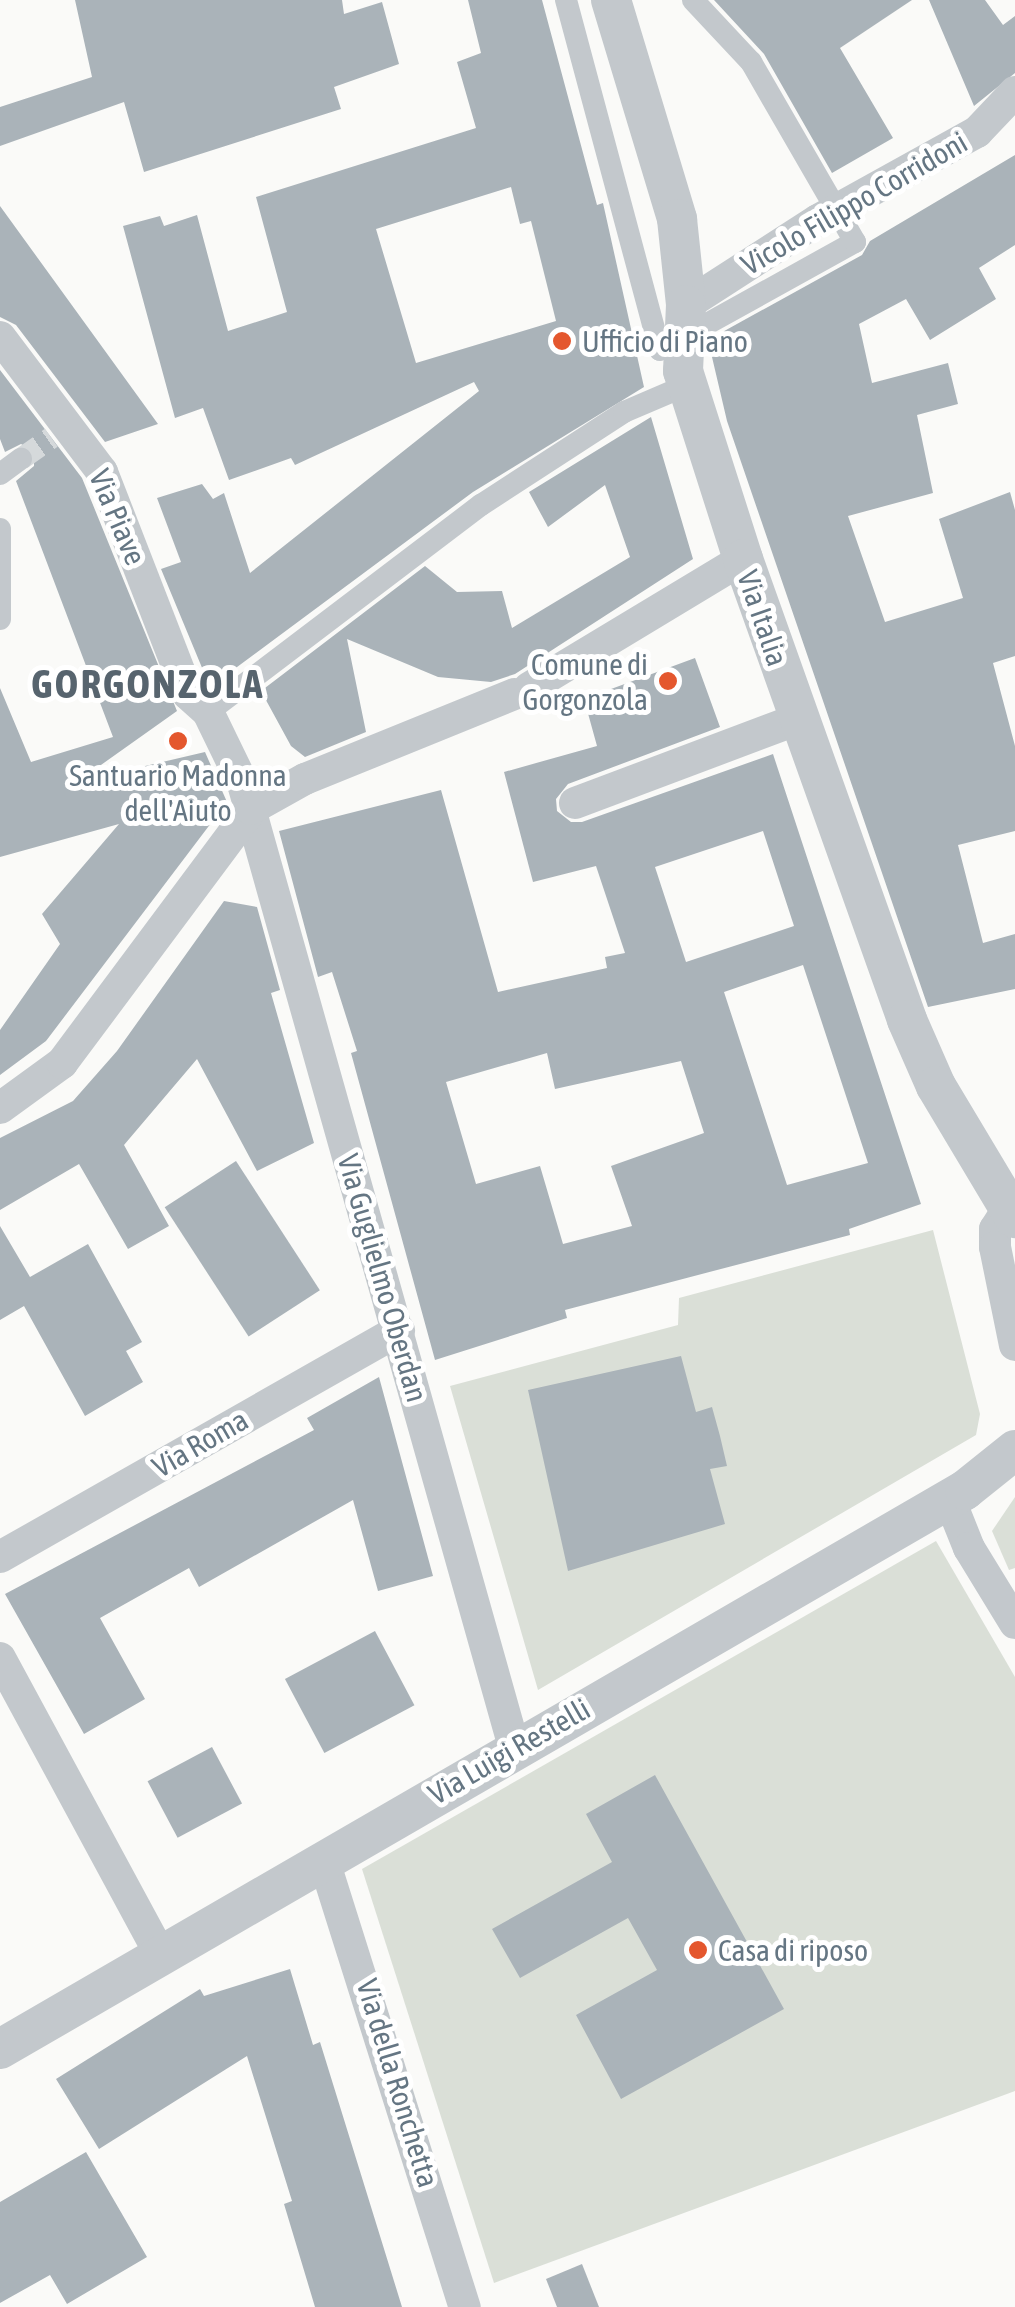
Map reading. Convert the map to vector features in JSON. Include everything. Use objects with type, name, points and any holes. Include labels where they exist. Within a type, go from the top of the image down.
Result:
[{"type":"street","points":[[566,0],[660,350],[684,322]]},
{"type":"street","name":"Via Italia","points":[[611,0],[669,183],[687,385],[798,719],[919,1050],[1012,1213],[994,1229],[1015,1345]]},
{"type":"street","points":[[692,0],[751,62],[836,210]]},
{"type":"street","name":"Vicolo Filippo Corridoni","points":[[684,322],[836,210],[977,132],[1015,92]]},
{"type":"street","name":"Via Piave","points":[[0,338],[60,431],[108,483],[188,694],[208,712],[251,809]]},
{"type":"street","points":[[208,712],[482,505],[624,412],[687,385]]},
{"type":"street","points":[[0,474],[21,460]]},
{"type":"street","points":[[0,529],[0,618]]},
{"type":"street","points":[[0,1108],[32,1089],[70,1053],[251,809],[306,778],[522,691],[743,560]]},
{"type":"street","points":[[574,803],[798,719]]},
{"type":"street","name":"Via Guglielmo Oberdan","points":[[251,809],[514,1747]]},
{"type":"street","name":"Via Roma","points":[[0,1557],[399,1330]]},
{"type":"street","name":"Via Luigi Restelli","points":[[0,2049],[514,1747],[949,1498],[1015,1450]]},
{"type":"street","points":[[949,1498],[969,1548],[1015,1623]]},
{"type":"street","points":[[0,1658],[160,1954]]},
{"type":"street","name":"Via della Ronchetta","points":[[324,1860],[465,2307]]},
{"type":"shaded area","points":[[933,1230],[980,1414],[976,1435],[538,1690],[450,1386],[678,1325],[679,1298]]},
{"type":"shaded area","points":[[1015,1497],[1015,1568],[1009,1570],[992,1531]]},
{"type":"shaded area","points":[[936,1541],[1015,1677],[1015,2091],[494,2283],[362,1869]]},
{"type":"building","points":[[75,0],[342,0],[344,14],[382,2],[399,64],[334,87],[341,109],[144,172],[124,102],[0,146],[0,107],[92,77]]},
{"type":"building","name":"Ufficio di Piano","points":[[468,0],[542,0],[597,205],[603,203],[644,387],[473,492],[210,687],[161,569],[181,562],[157,498],[202,484],[213,499],[224,493],[250,573],[479,391],[474,382],[295,465],[291,458],[229,480],[203,408],[175,418],[123,226],[160,216],[164,226],[197,215],[228,331],[287,312],[256,197],[476,128],[457,62],[481,53]],"holes":[[[511,187],[520,224],[531,221],[556,321],[416,363],[376,229]]]},
{"type":"building","points":[[714,0],[912,0],[840,48],[893,138],[832,173],[764,54]]},
{"type":"building","points":[[929,0],[985,0],[1003,25],[1015,16],[1015,73],[974,106]]},
{"type":"building","points":[[1015,155],[1015,245],[979,268],[996,299],[930,340],[906,299],[859,324],[872,383],[948,363],[958,404],[917,415],[933,493],[848,516],[885,622],[963,598],[939,519],[1010,492],[1015,510],[1015,656],[993,663],[1015,746],[1015,831],[958,845],[983,943],[1015,934],[1015,989],[928,1007],[727,421],[708,340],[862,255],[870,241]]},
{"type":"building","points":[[0,206],[158,424],[105,442],[16,325],[0,317]]},
{"type":"building","points":[[0,370],[82,478],[177,711],[77,782],[205,752],[227,802],[46,1041],[0,1075],[0,1030],[60,944],[42,914],[119,824],[0,857],[0,688],[31,762],[113,737],[16,481],[34,466],[34,451],[21,444],[5,452],[0,439]]},
{"type":"building","points":[[651,417],[693,559],[515,674],[491,682],[438,677],[347,639],[366,732],[305,757],[291,746],[261,691],[425,566],[457,592],[502,591],[512,628],[630,557],[605,485],[548,527],[529,492]]},
{"type":"building","points":[[695,658],[720,727],[568,784],[556,799],[557,811],[571,822],[582,822],[773,754],[921,1204],[849,1229],[850,1235],[565,1310],[567,1318],[435,1360],[351,1053],[357,1051],[332,972],[318,977],[279,831],[441,790],[498,992],[607,968],[605,957],[625,953],[596,866],[533,882],[504,772],[597,746],[584,699]],"holes":[[[763,831],[794,926],[686,962],[655,867]],[[803,965],[868,1163],[787,1185],[724,992]],[[547,1053],[555,1089],[681,1061],[704,1133],[611,1166],[632,1226],[563,1244],[540,1166],[476,1184],[446,1082]]]},
{"type":"building","points":[[224,901],[257,907],[280,990],[271,993],[314,1143],[257,1171],[197,1059],[124,1145],[169,1226],[128,1249],[79,1164],[0,1210],[0,1138],[73,1101],[117,1051]]},
{"type":"building","points":[[236,1161],[320,1290],[249,1336],[165,1207]]},
{"type":"building","points":[[0,1226],[30,1277],[88,1244],[142,1342],[126,1351],[143,1382],[85,1416],[24,1306],[0,1320]]},
{"type":"building","points":[[681,1356],[696,1412],[712,1407],[720,1436],[727,1466],[710,1469],[725,1524],[568,1571],[528,1390]]},
{"type":"building","points":[[379,1377],[433,1576],[378,1591],[353,1500],[199,1587],[189,1568],[100,1618],[145,1699],[84,1734],[5,1594],[314,1430],[307,1418]]},
{"type":"building","points":[[375,1631],[414,1705],[324,1753],[285,1679]]},
{"type":"building","points":[[212,1747],[242,1804],[178,1838],[148,1781]]},
{"type":"building","name":"Casa di riposo","points":[[655,1775],[784,2009],[621,2099],[576,2015],[657,1970],[628,1918],[520,1978],[492,1929],[612,1862],[586,1814]]},
{"type":"building","points":[[290,1969],[313,2045],[320,2042],[402,2307],[315,2307],[284,2204],[292,2201],[247,2056],[99,2149],[56,2079],[200,1989],[204,1996]]},
{"type":"building","points":[[86,2152],[147,2257],[67,2304],[50,2275],[0,2303],[0,2202]]},
{"type":"building","points":[[582,2264],[599,2307],[557,2307],[546,2279]]},
{"type":"tunnel","points":[[21,459],[51,438]]},
{"type":"place","name":"Ufficio di Piano","points":[[562,341]]},
{"type":"place","name":"Comune di Gorgonzola","points":[[668,681]]},
{"type":"place","name":"Santuario Madonna dell'Aiuto","points":[[178,741]]},
{"type":"place","name":"Casa di riposo","points":[[698,1950]]},
{"type":"district","name":"GORGONZOLA","points":[[148,684]]}]
